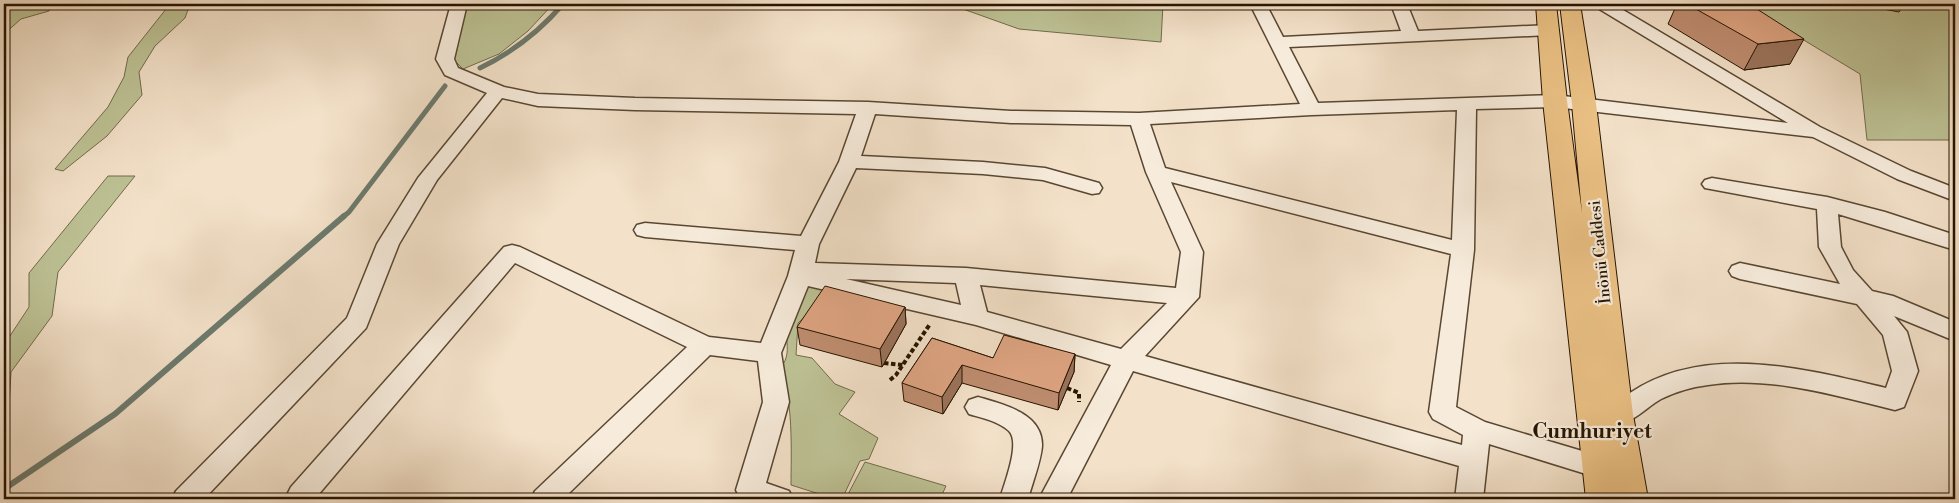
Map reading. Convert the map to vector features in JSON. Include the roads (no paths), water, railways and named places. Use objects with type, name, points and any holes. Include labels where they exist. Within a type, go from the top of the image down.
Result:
[{"type":"main road","name":"İnönü Caddesi","points":[[1570,4],[1584,104],[1617,415],[1631,499]]},
{"type":"main road","name":"İnönü Caddesi","points":[[1547,17],[1555,101],[1603,499]]},
{"type":"street","points":[[459,4],[446,59],[451,71],[498,92],[538,100],[592,103],[868,108],[1011,117],[1139,119],[1312,109],[1555,101],[1615,110],[1818,132]]},
{"type":"street","points":[[1258,4],[1312,109]]},
{"type":"street","points":[[1399,4],[1411,36]]},
{"type":"street","points":[[1602,4],[1818,132],[1904,175],[1955,195]]},
{"type":"street","points":[[1279,42],[1411,36],[1547,17]]},
{"type":"street","points":[[186,499],[357,322],[388,244],[428,178],[498,92]]},
{"type":"street","points":[[1467,104],[1464,250],[1442,412],[1476,430],[1599,467]]},
{"type":"street","points":[[779,499],[745,495],[776,402],[769,352],[801,272],[808,244],[849,162],[868,108]]},
{"type":"street","points":[[1053,499],[1126,360],[1187,297],[1192,252],[1156,172],[1139,119]]},
{"type":"street","points":[[849,162],[983,168],[1045,174],[1092,188]]},
{"type":"street","points":[[1156,172],[1464,250]]},
{"type":"street","points":[[1712,184],[1827,204],[1877,217],[1955,243]]},
{"type":"street","points":[[1617,415],[1653,392],[1677,382],[1717,374],[1740,373],[1778,376],[1844,388],[1895,400],[1905,371],[1895,332],[1844,274],[1830,247],[1827,204]]},
{"type":"street","points":[[645,230],[808,244]]},
{"type":"street","points":[[300,498],[512,252],[705,345],[769,352]]},
{"type":"street","points":[[1740,271],[1885,302],[1955,332]]},
{"type":"street","points":[[801,272],[966,276],[1187,297]]},
{"type":"street","points":[[801,272],[976,317],[1472,459]]},
{"type":"street","points":[[966,276],[976,317]]},
{"type":"street","points":[[545,499],[705,345]]},
{"type":"street","points":[[978,407],[1016,421],[1024,428],[1028,437],[1028,446],[1014,499]]},
{"type":"street","points":[[1468,499],[1476,430]]},
{"type":"waterway","points":[[480,68],[504,55],[525,40],[545,24],[563,4]]},
{"type":"waterway","points":[[343,217],[349,212],[445,86]]},
{"type":"waterway","points":[[4,489],[115,414],[344,216]]},
{"type":"district","name":"Cumhuriyet","points":[[1592,432]]}]
